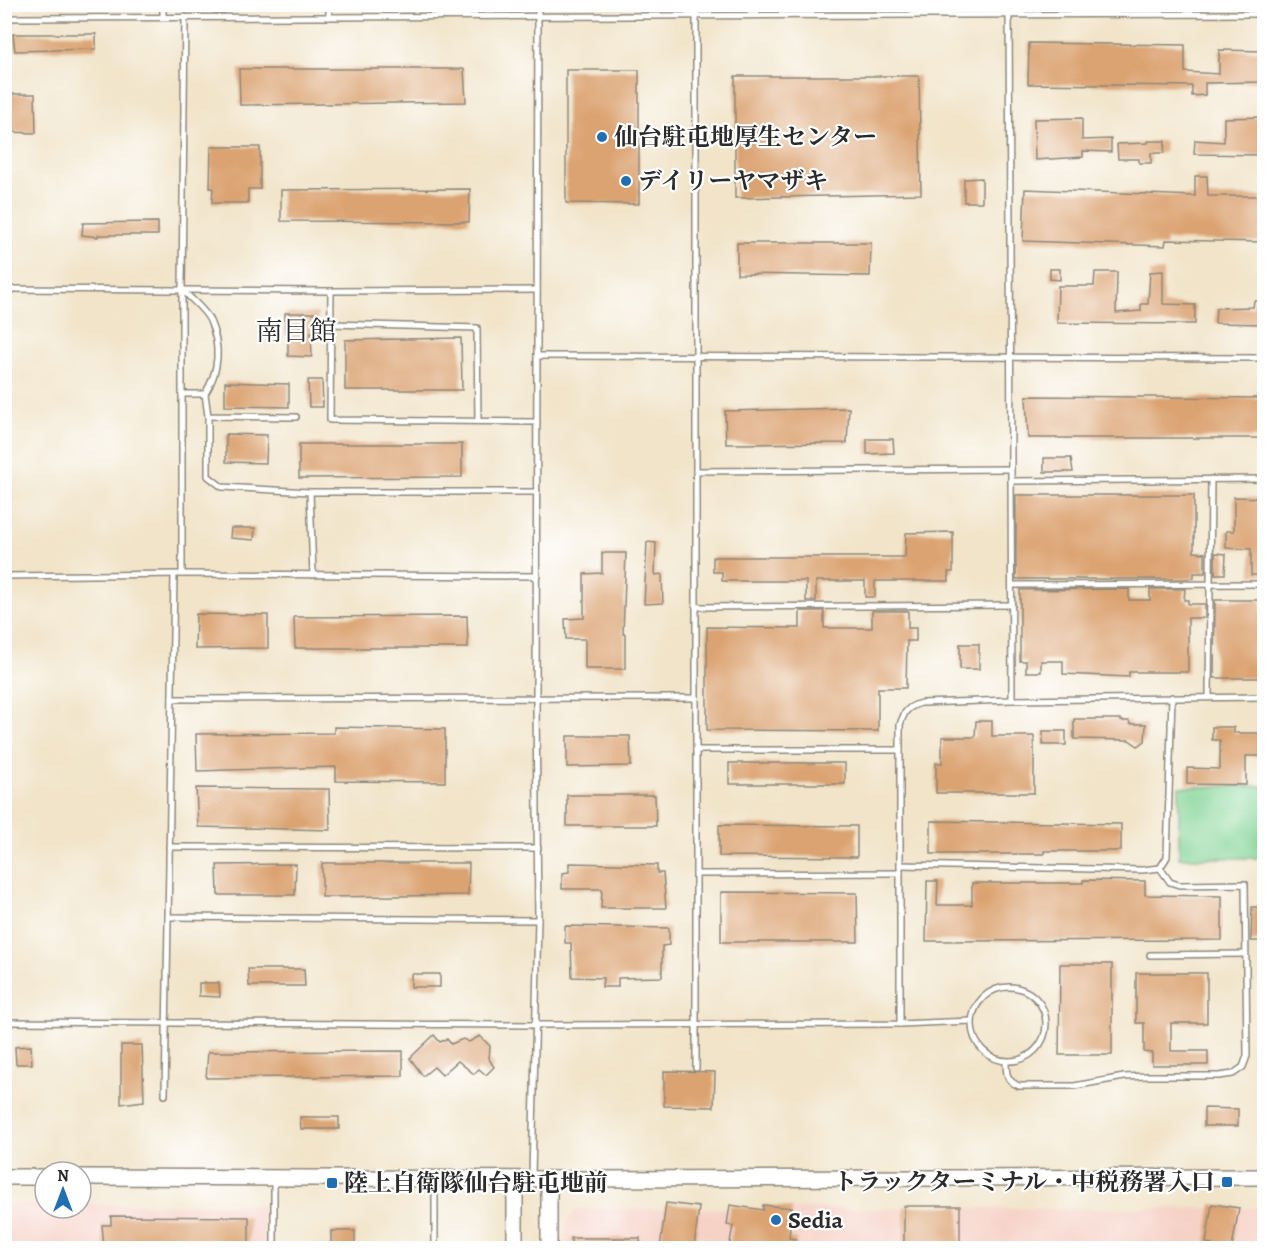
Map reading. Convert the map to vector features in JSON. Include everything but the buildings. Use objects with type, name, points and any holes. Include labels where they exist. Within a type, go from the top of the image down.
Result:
[{"type":"street","points":[[4,1177],[33,1177]]},
{"type":"street","points":[[93,1177],[516,1179],[1264,1177]]},
{"type":"street","points":[[515,1248],[516,1179]]},
{"type":"street","points":[[549,1179],[549,1248]]},
{"type":"lane","points":[[163,4],[163,17]]},
{"type":"lane","points":[[329,4],[329,17]]},
{"type":"lane","points":[[532,1179],[537,920],[538,4]]},
{"type":"lane","points":[[696,4],[696,1068]]},
{"type":"lane","points":[[1009,4],[1012,700]]},
{"type":"lane","points":[[4,18],[1264,14]]},
{"type":"lane","points":[[182,574],[185,17]]},
{"type":"lane","points":[[4,289],[537,290]]},
{"type":"lane","points":[[182,290],[210,320],[218,357],[214,379],[205,393],[208,416],[208,476],[222,487],[310,492],[537,492]]},
{"type":"lane","points":[[331,291],[330,420],[537,422]]},
{"type":"lane","points":[[331,324],[477,328],[478,421]]},
{"type":"lane","points":[[537,356],[1264,358]]},
{"type":"lane","points":[[182,393],[205,393]]},
{"type":"lane","points":[[208,416],[296,417]]},
{"type":"lane","points":[[696,471],[1011,469]]},
{"type":"lane","points":[[1011,481],[1264,479]]},
{"type":"lane","points":[[1209,697],[1211,480]]},
{"type":"lane","points":[[310,492],[313,575]]},
{"type":"lane","points":[[4,576],[182,574],[537,576]]},
{"type":"lane","points":[[165,1095],[174,575]]},
{"type":"lane","points":[[1012,585],[1264,585]]},
{"type":"lane","points":[[696,608],[1012,605]]},
{"type":"lane","points":[[900,1024],[900,725],[903,714],[909,706],[921,703],[1012,700],[1264,697]]},
{"type":"lane","points":[[172,699],[696,698]]},
{"type":"lane","points":[[1160,868],[1167,857],[1172,698]]},
{"type":"lane","points":[[696,750],[900,750]]},
{"type":"lane","points":[[169,848],[537,848]]},
{"type":"lane","points":[[900,864],[1142,870],[1160,868]]},
{"type":"lane","points":[[1006,1062],[1007,1077],[1011,1083],[1019,1086],[1074,1086],[1124,1077],[1219,1076],[1233,1074],[1242,1067],[1247,1056],[1245,884],[1179,885],[1170,882],[1160,868]]},
{"type":"lane","points":[[696,874],[900,873]]},
{"type":"lane","points":[[168,917],[537,920]]},
{"type":"lane","points":[[1150,955],[1245,954]]},
{"type":"lane","points":[[1003,987],[1016,988],[1027,992],[1037,1000],[1044,1011],[1045,1035],[1039,1047],[1030,1055],[1006,1062],[984,1053],[972,1033],[971,1022],[974,1009],[991,991],[1003,987]]},
{"type":"lane","points":[[4,1022],[536,1025],[971,1022]]},
{"type":"lane","points":[[274,1177],[274,1248]]},
{"type":"lane","points":[[435,1178],[435,1248]]},
{"type":"shaded area","points":[[5,1204],[33,1204],[33,1220],[93,1220],[93,1204],[265,1205],[264,1248],[5,1248]]},
{"type":"shaded area","points":[[1264,1208],[1264,1248],[566,1248],[566,1224],[576,1209]]},
{"type":"green space","points":[[1264,786],[1264,858],[1179,858],[1179,787]]},
{"type":"place","name":"仙台駐屯地厚生センター","points":[[602,137]]},
{"type":"place","name":"デイリーヤマザキ","points":[[626,181]]},
{"type":"place","name":"トラックターミナル・中税務署入口","points":[[1227,1182]]},
{"type":"place","name":"陸上自衛隊仙台駐屯地前","points":[[332,1183]]},
{"type":"place","name":"Sedia","points":[[776,1220]]},
{"type":"district","name":"南目館","points":[[296,331]]}]
